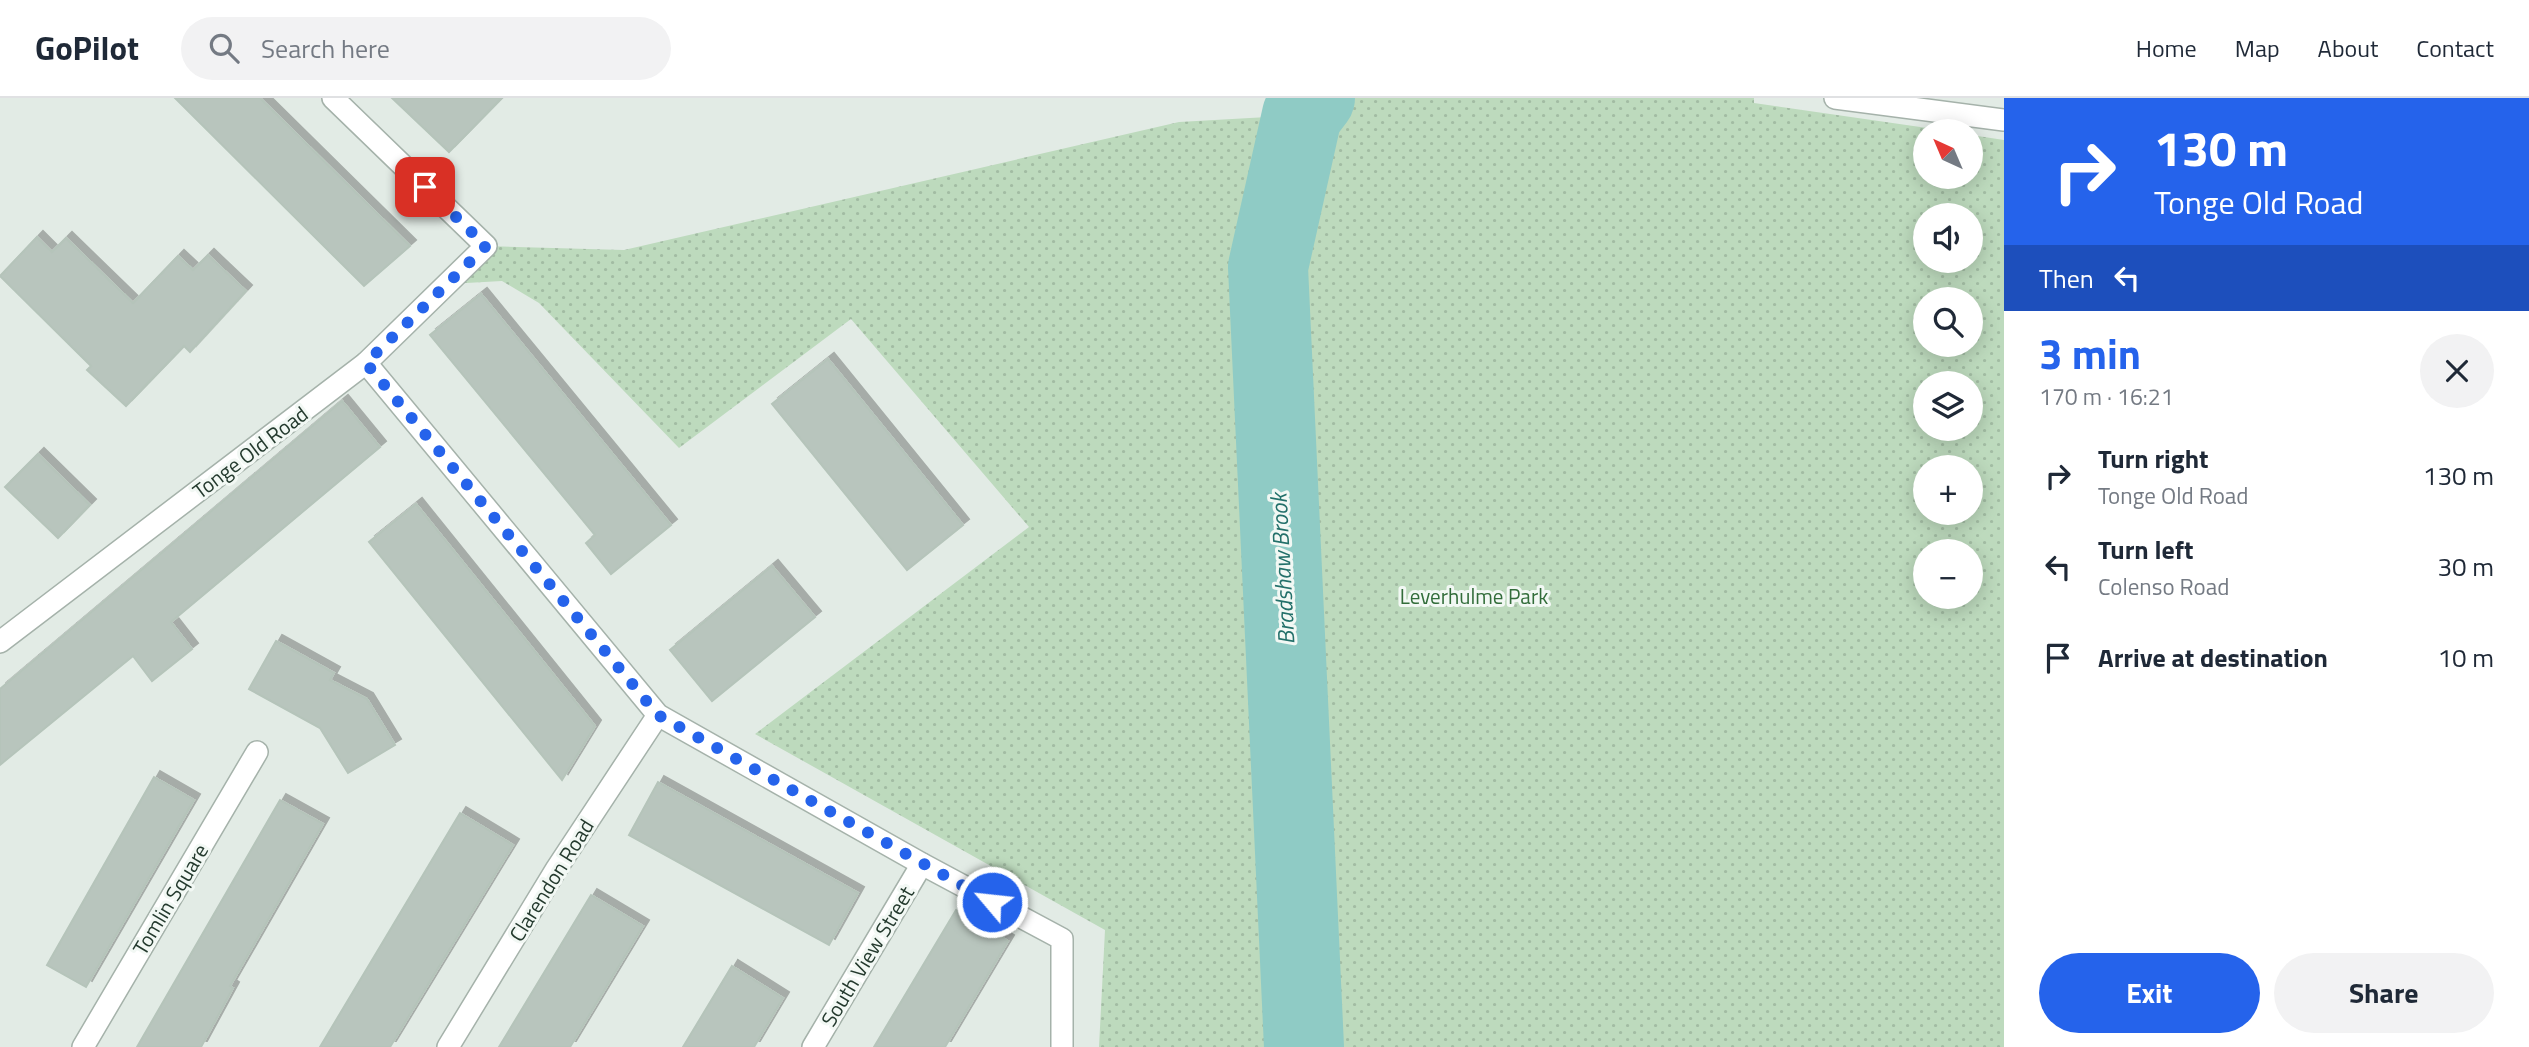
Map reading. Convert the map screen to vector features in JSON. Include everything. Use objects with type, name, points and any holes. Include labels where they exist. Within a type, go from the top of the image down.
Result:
[{"type":"street","points":[[1835,98],[2004,120]]},
{"type":"street","name":"Tonge Old Road","points":[[0,642],[366,363],[486,246],[337,99]]},
{"type":"street","points":[[366,363],[658,715],[922,864],[1062,939],[1062,1047]]},
{"type":"street","name":"Clarendon Road","points":[[448,1047],[557,868],[658,715]]},
{"type":"street","name":"Tomlin Square","points":[[83,1047],[257,752]]},
{"type":"street","name":"South View Street","points":[[813,1047],[922,864]]},
{"type":"green space","name":"Leverhulme Park","points":[[1315,98],[1754,98],[1754,103],[1913,126],[1913,189],[1983,189],[1983,137],[2004,140],[2004,1047],[1099,1047],[1105,930],[755,734],[1029,527],[851,319],[679,448],[539,303],[502,281],[448,284],[486,246],[624,250],[1179,122],[1301,115]]},
{"type":"building","points":[[175,98],[260,98],[410,246],[364,286]]},
{"type":"building","points":[[392,98],[502,98],[449,152]]},
{"type":"building","points":[[37,237],[52,252],[66,238],[133,303],[178,256],[193,270],[208,255],[246,291],[190,352],[184,346],[126,406],[87,370],[91,366],[0,276]]},
{"type":"building","points":[[481,294],[671,525],[611,574],[586,543],[595,535],[430,335]]},
{"type":"building","points":[[828,359],[963,525],[907,570],[772,404]]},
{"type":"building","points":[[342,401],[380,447],[171,622],[192,649],[152,681],[133,656],[0,765],[0,689]]},
{"type":"building","points":[[38,454],[90,505],[58,538],[5,487]]},
{"type":"building","points":[[416,504],[595,726],[562,780],[369,542]]},
{"type":"building","points":[[772,566],[815,617],[712,701],[670,650]]},
{"type":"building","points":[[276,641],[334,673],[330,680],[367,699],[395,745],[348,773],[320,728],[249,689]]},
{"type":"building","points":[[154,777],[194,800],[86,987],[47,965]]},
{"type":"building","points":[[658,782],[858,893],[829,945],[629,835]]},
{"type":"building","points":[[280,800],[323,824],[230,986],[233,988],[201,1047],[137,1047]]},
{"type":"building","points":[[460,813],[513,845],[390,1047],[320,1047]]},
{"type":"building","points":[[591,895],[643,926],[570,1047],[499,1047]]},
{"type":"building","points":[[956,910],[1008,941],[945,1047],[874,1047]]},
{"type":"building","points":[[732,966],[783,998],[754,1047],[683,1047]]},
{"type":"waterway","name":"Bradshaw Brook","points":[[1304,1047],[1268,267],[1302,115],[1315,98]]},
{"type":"route","points":[[425,187],[486,246],[366,363],[658,715],[992,902]]}]
